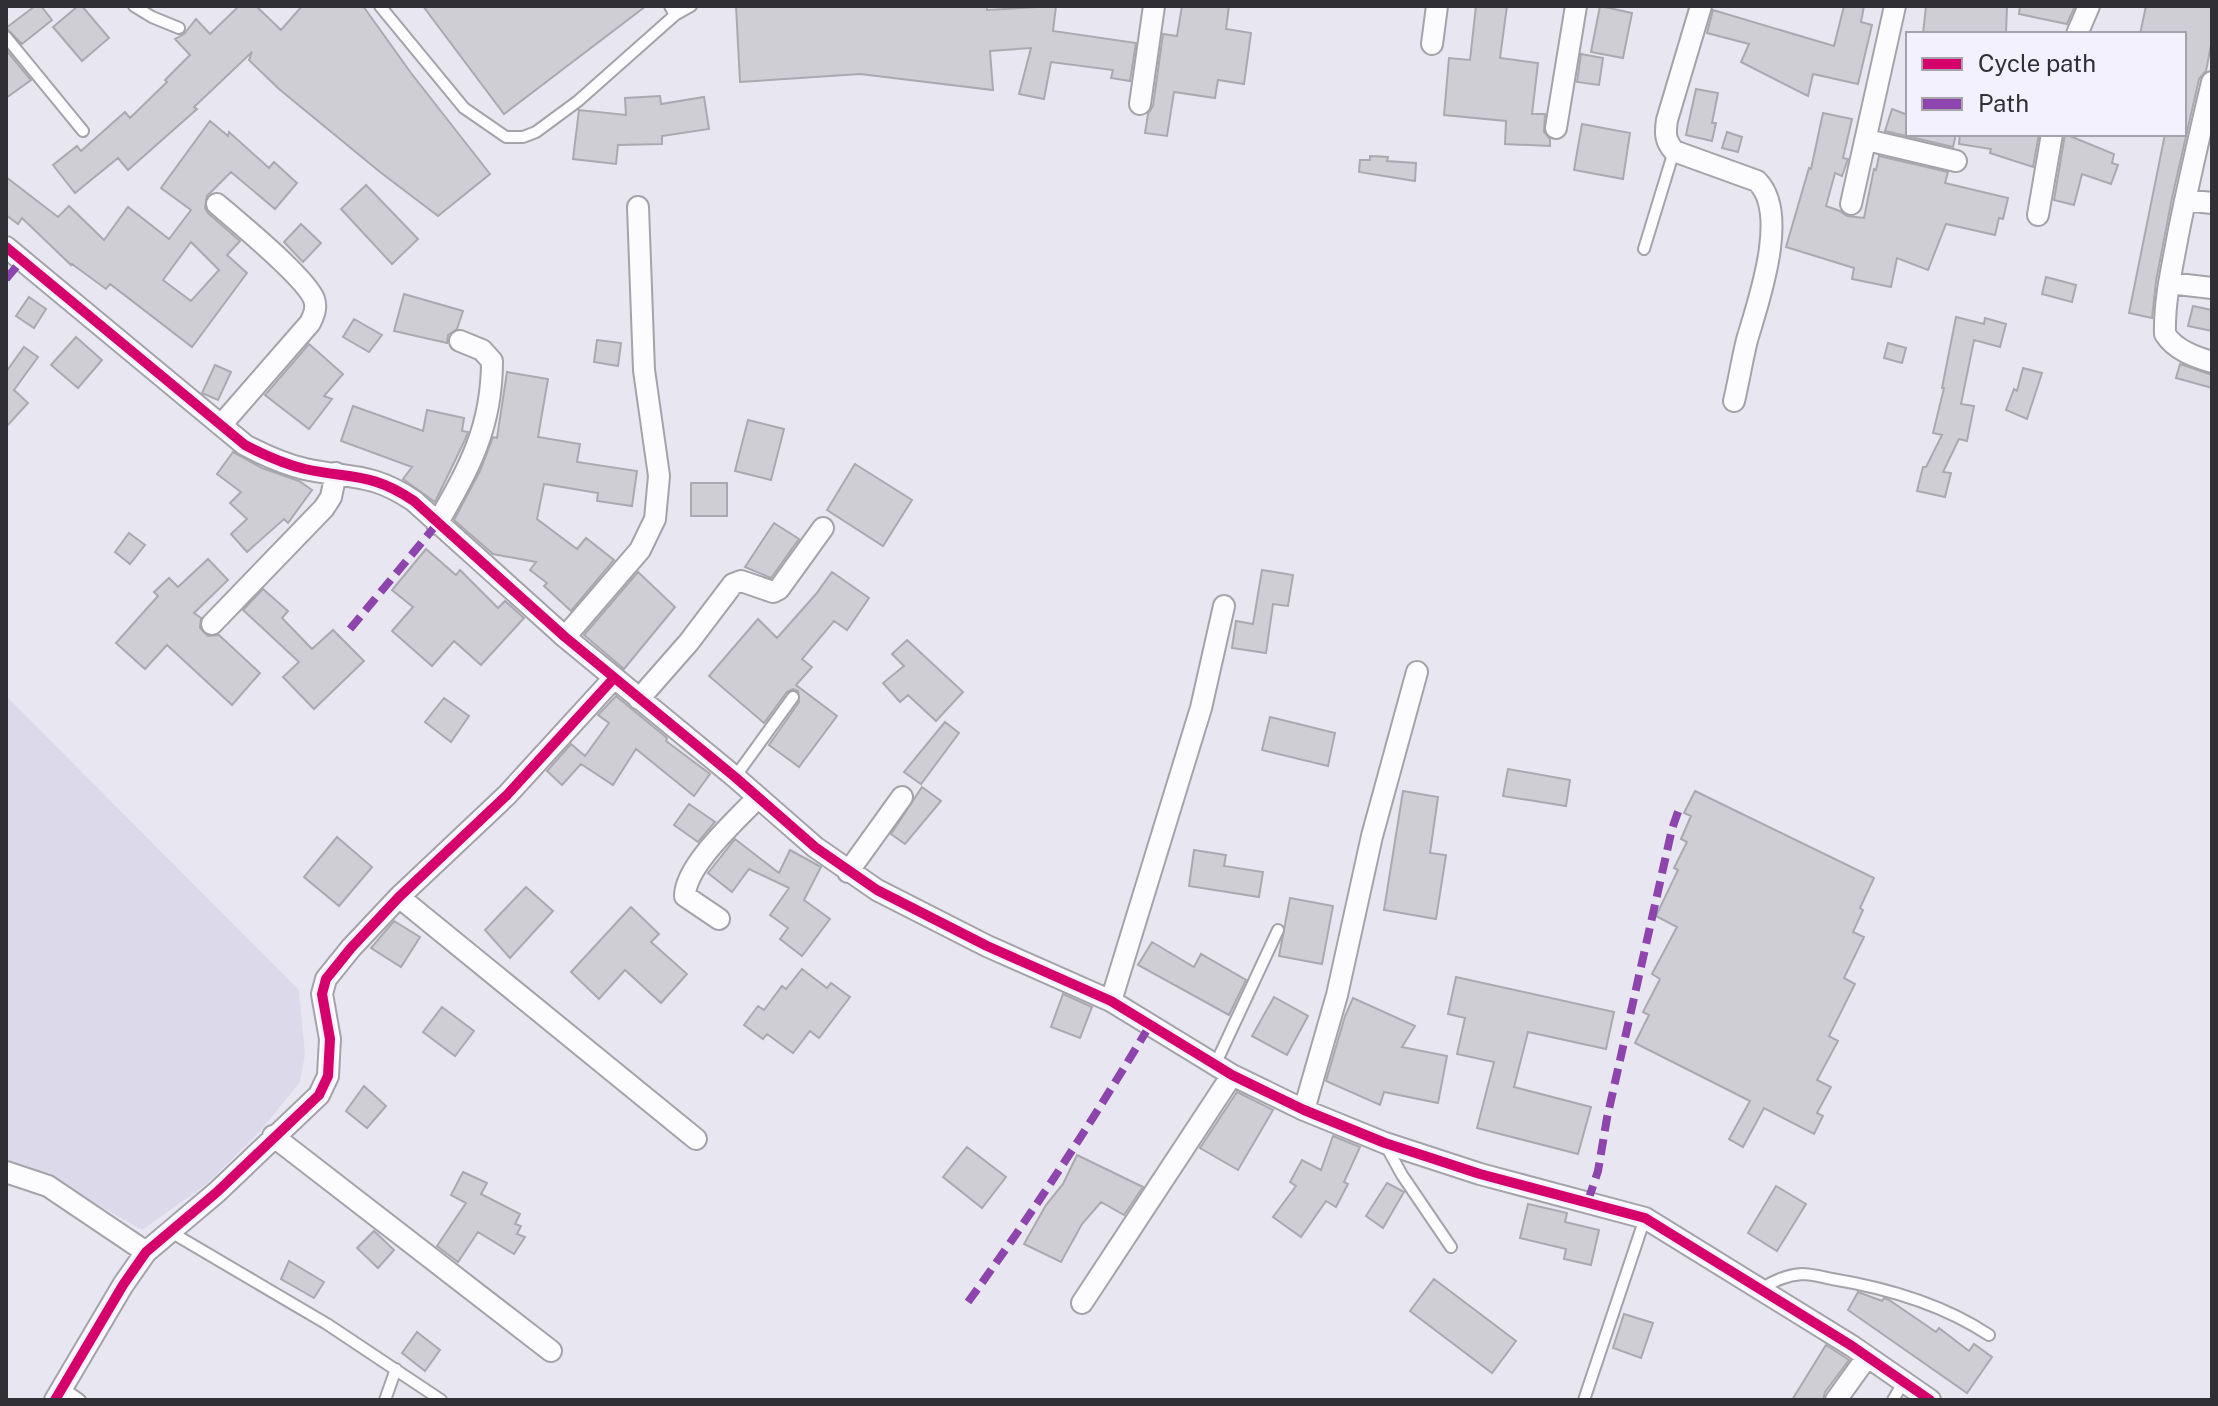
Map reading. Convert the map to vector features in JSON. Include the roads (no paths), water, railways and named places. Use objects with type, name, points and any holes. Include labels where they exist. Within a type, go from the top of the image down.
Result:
[{"type":"street","points":[[1140,104],[1154,6]]},
{"type":"street","points":[[1432,44],[1437,6]]},
{"type":"street","points":[[1556,128],[1576,6]]},
{"type":"street","points":[[1701,6],[1667,120],[1665,134],[1668,145],[1674,151],[1757,181],[1765,188],[1771,228],[1769,261],[1734,401]]},
{"type":"street","points":[[1851,204],[1895,6]]},
{"type":"street","points":[[2078,32],[2089,6]]},
{"type":"street","points":[[2212,82],[2207,121],[2185,200],[2169,283],[2165,326],[2167,339],[2193,357],[2212,362]]},
{"type":"street","points":[[2038,215],[2052,136]]},
{"type":"street","points":[[1867,140],[1956,161]]},
{"type":"street","points":[[2185,200],[2212,203]]},
{"type":"street","points":[[217,204],[267,247],[308,289],[314,299],[315,311],[310,323],[222,424]]},
{"type":"street","points":[[565,637],[640,550],[655,519],[659,476],[644,370],[638,207]]},
{"type":"street","points":[[6,247],[245,445],[269,458],[305,469],[371,478],[391,485],[414,501],[565,637],[815,847],[877,890],[987,946],[1111,1001],[1223,1070],[1304,1110],[1385,1143],[1532,1189],[1645,1218],[1761,1289],[1930,1400]]},
{"type":"street","points":[[2169,283],[2212,288]]},
{"type":"street","points":[[437,524],[468,469],[491,402],[492,361],[482,350],[460,341]]},
{"type":"street","points":[[212,624],[324,508],[331,497],[336,473]]},
{"type":"street","points":[[639,699],[689,642],[733,584],[741,581],[773,592],[779,589],[823,528]]},
{"type":"street","points":[[1111,1001],[1201,708],[1224,606]]},
{"type":"street","points":[[1304,1110],[1337,995],[1372,836],[1405,725],[1417,672]]},
{"type":"street","points":[[66,1396],[123,1285],[146,1252],[217,1192],[319,1095],[328,1076],[330,1039],[322,994],[326,979],[399,897],[507,795],[614,678]]},
{"type":"street","points":[[719,919],[685,896],[685,886],[701,860],[758,797]]},
{"type":"street","points":[[848,872],[902,797]]},
{"type":"street","points":[[399,897],[696,1139]]},
{"type":"street","points":[[1082,1303],[1223,1070]]},
{"type":"street","points":[[273,1136],[551,1351]]},
{"type":"street","points":[[6,1172],[48,1186],[146,1252]]},
{"type":"street","points":[[1836,1400],[1867,1357]]},
{"type":"lane","points":[[134,6],[179,28]]},
{"type":"lane","points":[[380,6],[464,108],[506,137],[523,137],[536,132],[578,101],[673,10],[691,6]]},
{"type":"lane","points":[[6,37],[83,131]]},
{"type":"lane","points":[[1644,249],[1674,151]]},
{"type":"lane","points":[[735,777],[793,697]]},
{"type":"lane","points":[[1223,1070],[1278,930]]},
{"type":"lane","points":[[1385,1143],[1402,1175],[1451,1247]]},
{"type":"lane","points":[[1584,1400],[1645,1218]]},
{"type":"lane","points":[[169,1231],[327,1324],[441,1400]]},
{"type":"lane","points":[[1761,1289],[1775,1281],[1804,1274],[1854,1282],[1921,1301],[1968,1321],[1989,1335]]},
{"type":"lane","points":[[385,1400],[396,1369]]},
{"type":"lane","points":[[1893,1400],[1904,1381]]}]
